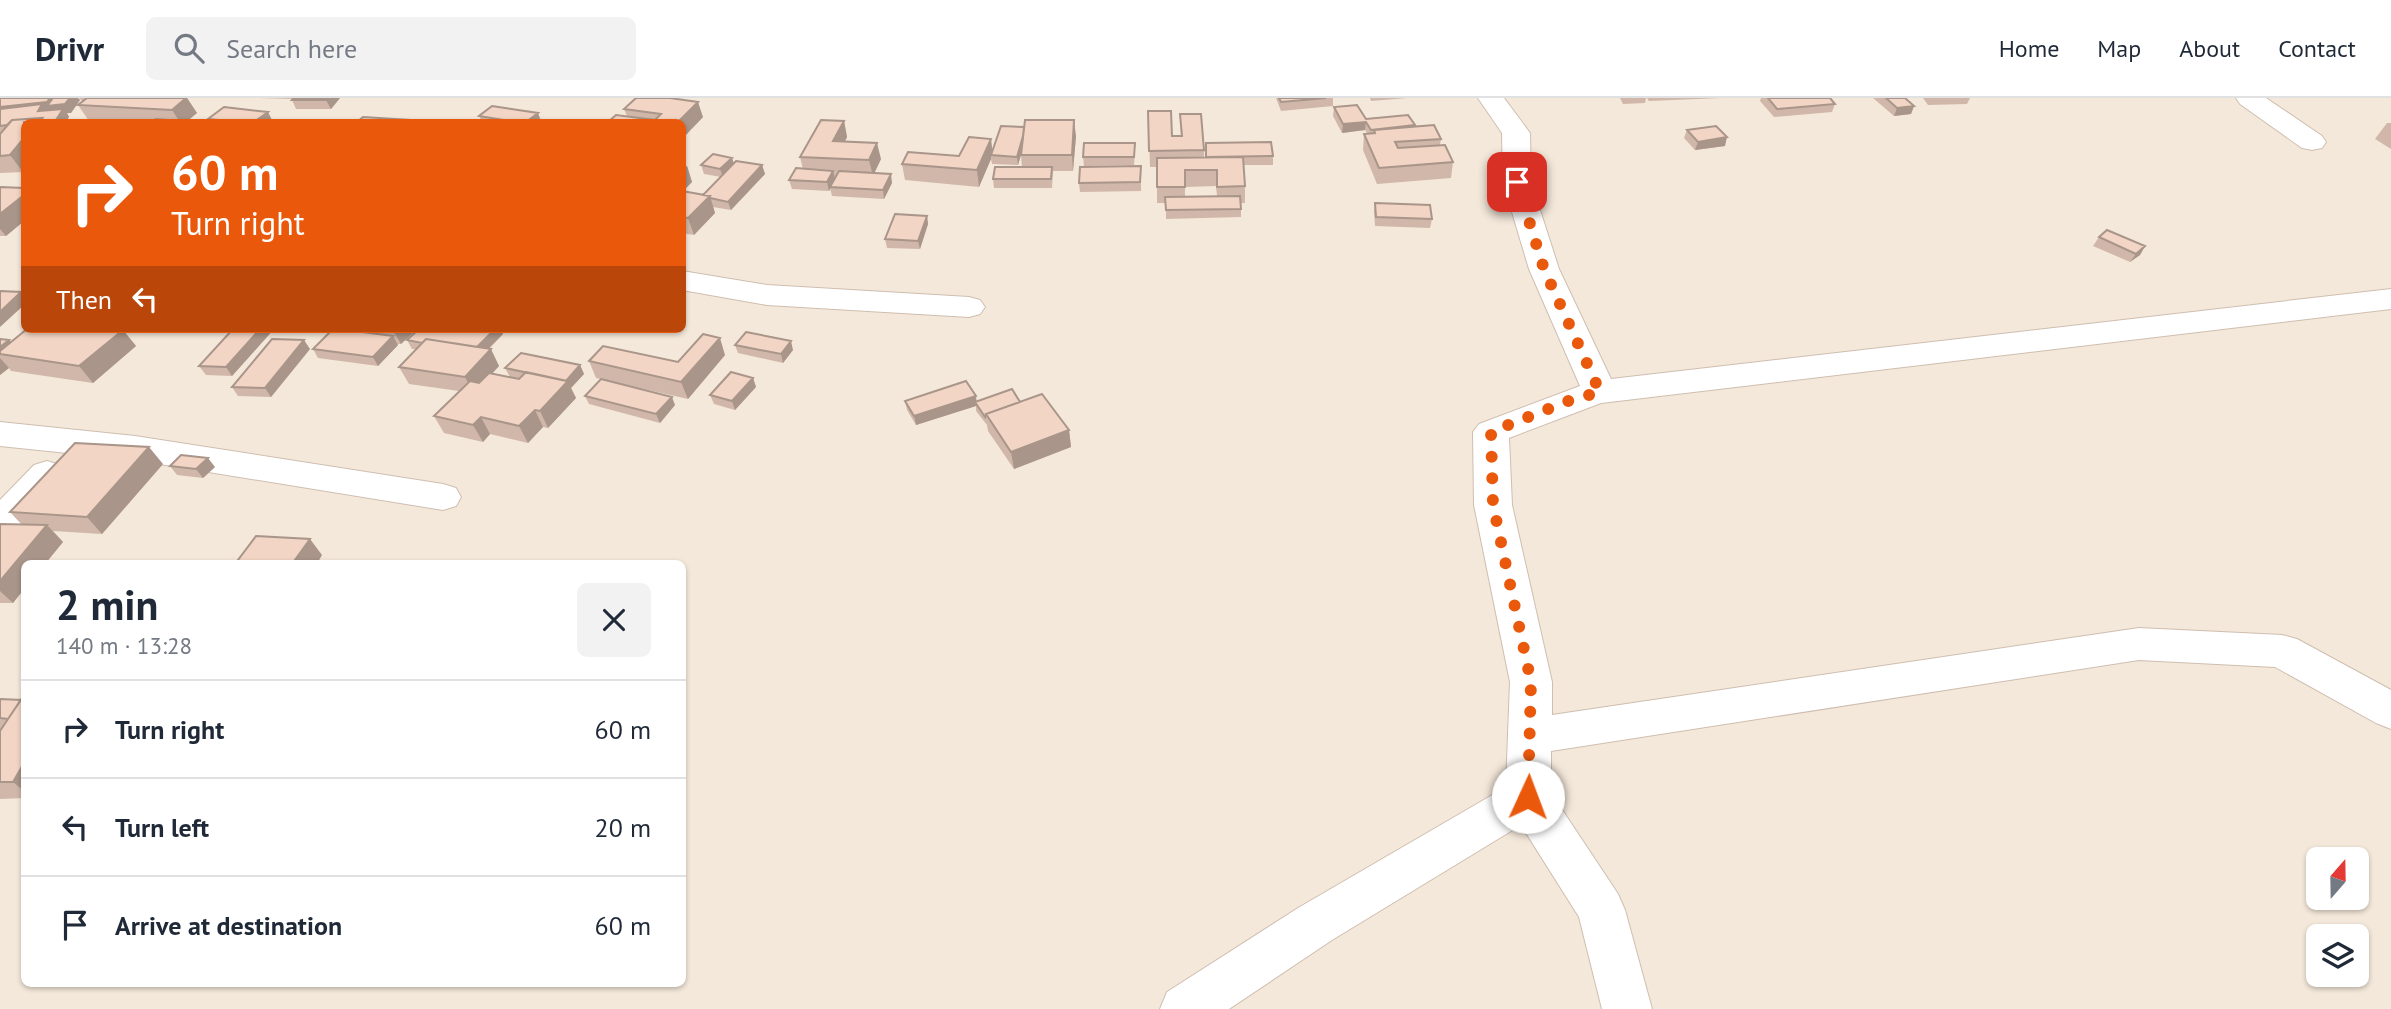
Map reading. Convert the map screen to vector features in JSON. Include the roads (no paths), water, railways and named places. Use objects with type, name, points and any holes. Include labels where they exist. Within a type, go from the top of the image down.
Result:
[{"type":"street","points":[[1492,98],[1516,133],[1517,182],[1544,269],[1600,392]]},
{"type":"street","points":[[2249,98],[2312,142]]},
{"type":"street","points":[[686,281],[767,295],[969,307]]},
{"type":"street","points":[[1627,1009],[1601,910],[1528,797],[1531,682],[1493,505],[1491,432],[1568,401],[1600,392],[2391,299]]},
{"type":"street","points":[[0,434],[135,449],[443,497]]},
{"type":"street","points":[[0,524],[77,442]]},
{"type":"street","points":[[1530,736],[2139,644],[2282,651],[2391,711]]},
{"type":"street","points":[[1185,1009],[1315,924],[1528,797]]}]
